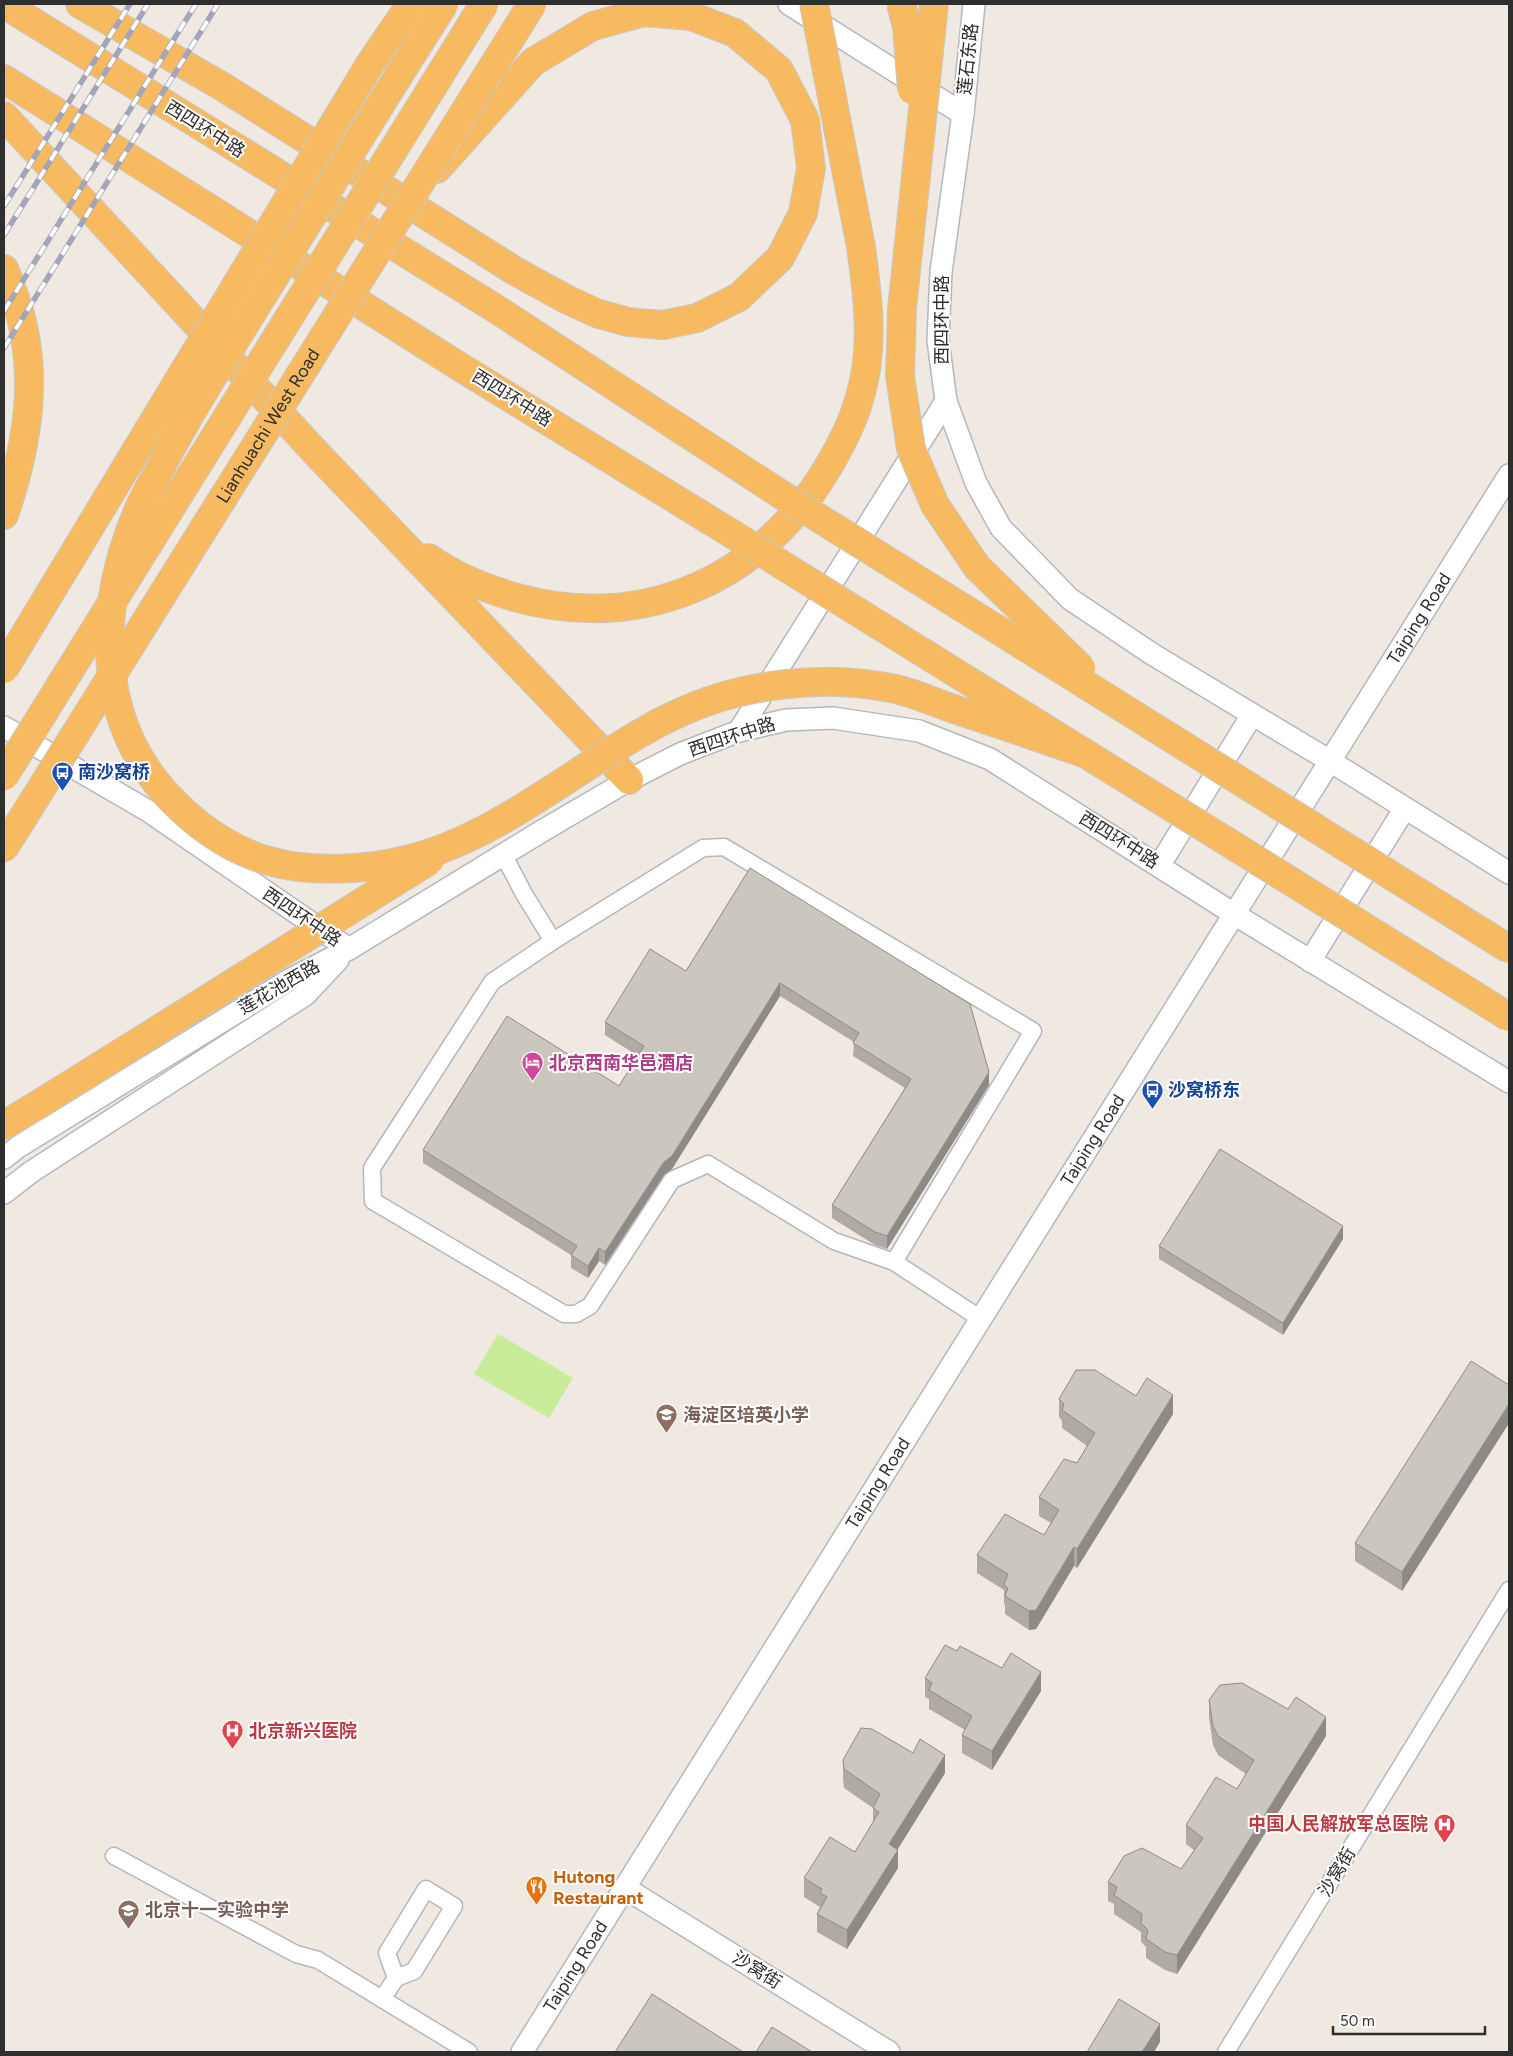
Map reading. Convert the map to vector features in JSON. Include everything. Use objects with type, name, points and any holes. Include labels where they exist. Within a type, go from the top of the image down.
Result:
[{"type":"highway","name":"西四环中路","points":[[4,4],[493,307],[782,495],[1117,704]]},
{"type":"highway","points":[[80,4],[223,87],[515,271],[596,313],[628,322],[662,325],[697,318],[739,297],[780,258],[803,213],[812,168],[805,120],[779,70],[735,33],[691,16],[644,12],[593,26],[533,62],[408,202]]},
{"type":"highway","points":[[4,669],[370,64],[411,4]]},
{"type":"highway","points":[[444,4],[178,434],[135,516],[117,575],[110,623],[110,674],[120,717],[138,758],[161,791],[194,821],[226,843],[268,861],[317,868],[361,867],[410,859],[461,841]]},
{"type":"highway","points":[[4,776],[484,4]]},
{"type":"highway","name":"Lianhuachi West Road","points":[[4,848],[532,4]]},
{"type":"highway","points":[[391,532],[443,569],[486,589],[536,603],[589,610],[644,604],[699,587],[743,562],[782,530],[816,488],[840,445],[860,400],[869,352],[869,303],[861,247],[814,4]]},
{"type":"highway","points":[[901,4],[907,28],[917,158]]},
{"type":"highway","points":[[934,4],[902,309],[900,376],[911,449],[935,505],[978,567],[1117,704],[1509,950]]},
{"type":"highway","name":"西四环中路","points":[[4,79],[457,365],[1089,754],[1509,1017]]},
{"type":"highway","points":[[4,116],[318,455],[629,780]]},
{"type":"highway","points":[[4,269],[24,324],[30,380],[26,437],[8,503]]},
{"type":"highway","points":[[4,1125],[461,841],[518,809],[637,735],[680,712],[732,694],[785,685],[842,681],[894,688],[1089,754]]},
{"type":"street","points":[[789,4],[962,114]]},
{"type":"street","name":"莲石东路","points":[[962,114],[974,4]]},
{"type":"street","name":"西四环中路","points":[[962,114],[941,272],[938,340],[946,401],[976,483],[1001,528],[1070,599],[1152,654],[1330,761],[1509,873]]},
{"type":"street","points":[[738,731],[946,401]]},
{"type":"street","name":"Taiping Road","points":[[522,2052],[1509,475]]},
{"type":"street","points":[[1159,866],[1252,715]]},
{"type":"street","name":"西四环中路","points":[[4,727],[150,812],[349,948],[629,780],[680,754],[738,731],[786,720],[833,718],[919,731],[990,759],[1234,914],[1509,1082]]},
{"type":"street","points":[[1310,961],[1405,808]]},
{"type":"street","points":[[894,1262],[1033,1031],[724,847],[703,848],[492,982],[372,1168],[373,1201],[564,1314],[576,1314],[590,1306],[672,1180],[708,1164],[834,1241],[894,1262],[981,1319]]},
{"type":"street","points":[[503,854],[524,894],[554,941]]},
{"type":"street","name":"莲花池西路","points":[[4,1158],[289,980],[349,948]]},
{"type":"street","name":"莲花池西路","points":[[4,1193],[31,1172],[305,995],[349,948]]},
{"type":"street","name":"沙窝街","points":[[1226,2052],[1509,1590]]},
{"type":"street","points":[[114,1856],[296,1954],[318,1960],[469,2052]]},
{"type":"street","name":"沙窝街","points":[[624,1888],[888,2052]]},
{"type":"street","points":[[382,1999],[396,1978],[414,1971],[454,1906],[426,1889],[387,1953],[396,1978]]},
{"type":"green space","points":[[498,1334],[573,1378],[549,1418],[474,1374]]},
{"type":"building","name":"北京西南华邑酒店","points":[[750,868],[970,1004],[989,1072],[887,1236],[875,1232],[832,1205],[911,1079],[853,1043],[859,1033],[780,983],[672,1156],[664,1162],[605,1252],[599,1248],[588,1266],[571,1255],[577,1246],[423,1150],[507,1016],[619,1086],[644,1046],[605,1022],[650,949],[686,971]]},
{"type":"building","points":[[1220,1149],[1343,1226],[1283,1323],[1159,1246]]},
{"type":"building","points":[[1471,1361],[1509,1385],[1509,1404],[1402,1572],[1355,1543]]},
{"type":"building","points":[[1076,1370],[1095,1370],[1136,1396],[1147,1378],[1173,1395],[1077,1549],[1074,1547],[1036,1610],[1029,1611],[1005,1596],[1008,1588],[1004,1585],[1008,1574],[977,1555],[1005,1514],[1044,1535],[1059,1510],[1039,1497],[1064,1459],[1077,1463],[1095,1433],[1062,1410],[1064,1404],[1059,1399]]},
{"type":"building","points":[[945,1645],[957,1651],[960,1646],[1002,1668],[1011,1653],[1041,1672],[992,1751],[962,1735],[972,1716],[929,1690],[932,1683],[925,1678]]},
{"type":"building","points":[[1242,1683],[1288,1709],[1296,1697],[1326,1717],[1177,1955],[1165,1952],[1146,1939],[1148,1930],[1141,1923],[1142,1914],[1114,1895],[1117,1887],[1108,1882],[1124,1856],[1142,1848],[1181,1869],[1203,1838],[1186,1825],[1216,1777],[1237,1789],[1254,1760],[1218,1736],[1213,1726],[1209,1700],[1220,1685]]},
{"type":"building","points":[[861,1728],[872,1729],[913,1753],[920,1739],[945,1755],[889,1844],[898,1850],[847,1930],[817,1914],[827,1897],[820,1893],[822,1889],[804,1878],[830,1837],[855,1852],[879,1812],[873,1808],[880,1794],[844,1769],[843,1760]]},
{"type":"building","points":[[652,1994],[743,2052],[615,2052]]},
{"type":"building","points":[[1119,1999],[1160,2024],[1142,2052],[1087,2052]]},
{"type":"building","points":[[772,2027],[812,2052],[756,2052]]},
{"type":"railway","points":[[4,206],[130,4]]},
{"type":"railway","points":[[4,235],[148,4]]},
{"type":"railway","points":[[4,311],[196,4]]},
{"type":"railway","points":[[4,348],[218,4]]},
{"type":"place","name":"南沙窝桥","points":[[62,791]]},
{"type":"place","name":"北京西南华邑酒店","points":[[533,1082]]},
{"type":"place","name":"沙窝桥东","points":[[1152,1109]]},
{"type":"place","name":"海淀区培英小学","points":[[667,1434]]},
{"type":"place","name":"北京新兴医院","points":[[233,1750]]},
{"type":"place","name":"中国人民解放军总医院","points":[[1444,1843]]},
{"type":"place","name":"Hutong Restaurant","points":[[537,1906]]},
{"type":"place","name":"北京十一实验中学","points":[[129,1929]]}]
